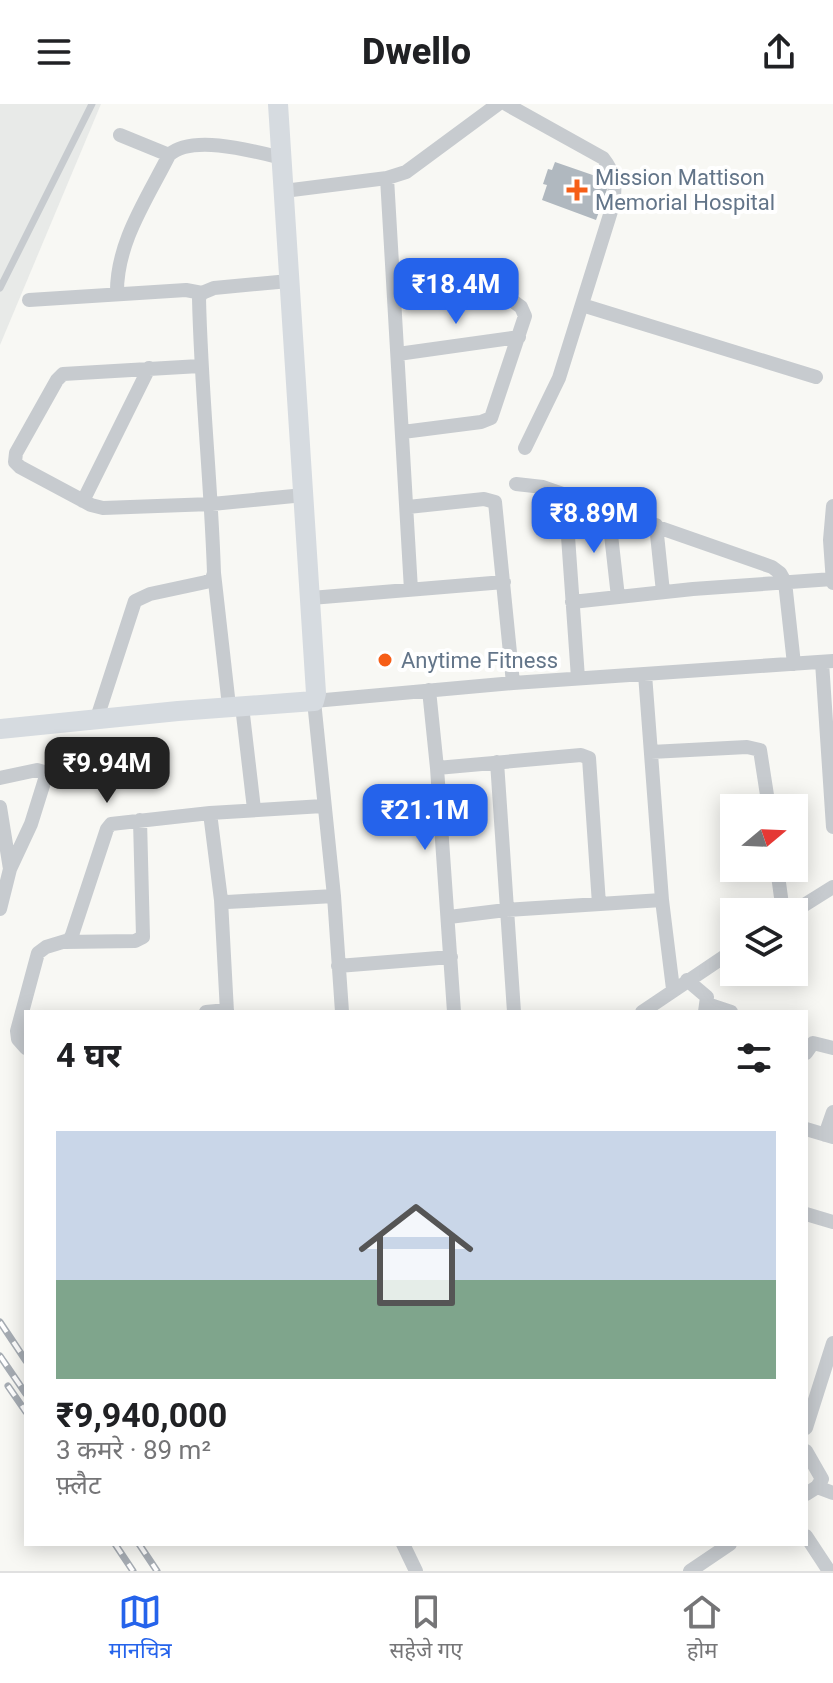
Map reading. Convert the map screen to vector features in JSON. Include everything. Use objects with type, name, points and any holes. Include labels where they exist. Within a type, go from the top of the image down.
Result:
[{"type":"street","points":[[278,104],[311,598],[314,701],[334,896],[342,1010]]},
{"type":"street","points":[[284,191],[387,178],[406,172],[498,104]]},
{"type":"street","points":[[506,104],[603,158],[610,166],[616,186],[613,205],[553,394],[525,448]]},
{"type":"street","points":[[120,135],[169,155]]},
{"type":"street","points":[[117,294],[121,251],[169,155],[180,147],[199,145],[249,150],[282,158]]},
{"type":"street","points":[[387,178],[411,590]]},
{"type":"street","points":[[394,279],[432,276],[453,279],[514,302],[521,307],[525,316],[491,418],[403,432]]},
{"type":"street","points":[[29,300],[186,290],[202,293],[214,288],[289,281]]},
{"type":"street","points":[[202,293],[199,298],[200,366],[212,504],[214,573],[254,809]]},
{"type":"street","points":[[582,305],[816,377]]},
{"type":"street","points":[[398,354],[519,337]]},
{"type":"street","points":[[200,366],[63,374],[16,453],[15,462],[83,501],[103,508],[212,504],[304,495]]},
{"type":"street","points":[[83,501],[149,368]]},
{"type":"street","points":[[516,484],[530,484],[565,494],[772,567],[785,582],[794,664]]},
{"type":"street","points":[[565,494],[578,678]]},
{"type":"street","points":[[408,507],[484,499],[495,502],[513,683]]},
{"type":"street","points":[[572,602],[785,582],[833,581],[833,506]]},
{"type":"street","points":[[608,508],[618,597]]},
{"type":"street","points":[[656,525],[663,592]]},
{"type":"street","points":[[97,718],[135,601],[150,594],[206,582],[212,579],[214,573]]},
{"type":"street","points":[[311,598],[504,582]]},
{"type":"street","points":[[0,729],[513,683],[828,661],[833,827]]},
{"type":"street","points":[[645,674],[662,900],[673,989]]},
{"type":"street","points":[[429,690],[454,1010]]},
{"type":"street","points":[[651,752],[747,747],[760,750],[767,794]]},
{"type":"street","points":[[437,768],[581,755],[589,758],[599,904]]},
{"type":"street","points":[[497,762],[514,1010]]},
{"type":"street","points":[[0,778],[37,770],[46,776],[31,824],[10,869],[0,909]]},
{"type":"street","points":[[65,942],[72,935],[107,829],[115,822],[323,806]]},
{"type":"street","points":[[0,807],[10,869]]},
{"type":"street","points":[[210,813],[221,900],[227,1010]]},
{"type":"street","points":[[26,1010],[38,953],[46,947],[65,942],[135,941],[143,937],[140,820]]},
{"type":"street","points":[[808,903],[833,887]]},
{"type":"street","points":[[221,900],[334,896]]},
{"type":"street","points":[[449,917],[506,910],[662,900]]},
{"type":"street","points":[[338,966],[451,957]]},
{"type":"street","points":[[645,1010],[720,959]]},
{"type":"street","points":[[687,980],[707,997],[706,1008]]},
{"type":"street","points":[[22,1026],[18,1039],[24,1046]]},
{"type":"street","points":[[808,1045],[833,1048]]},
{"type":"street","points":[[808,1130],[829,1136],[833,1112]]},
{"type":"street","points":[[808,1215],[833,1222]]},
{"type":"street","points":[[808,1422],[833,1343]]},
{"type":"street","points":[[808,1454],[822,1479],[812,1491]]},
{"type":"street","points":[[812,1491],[833,1493]]},
{"type":"street","points":[[808,1539],[829,1571]]},
{"type":"street","points":[[404,1546],[416,1571]]},
{"type":"street","points":[[690,1571],[727,1546]]},
{"type":"lane","points":[[0,288],[92,104]]},
{"type":"shaded area","points":[[0,104],[101,104],[0,345]]},
{"type":"building","points":[[555,162],[610,181],[596,220],[542,200],[548,169],[552,170]]},
{"type":"railway","points":[[0,1322],[24,1358]]},
{"type":"railway","points":[[0,1356],[24,1391]]},
{"type":"railway","points":[[8,1386],[24,1409]]},
{"type":"railway","points":[[116,1546],[133,1571]]},
{"type":"railway","points":[[140,1546],[157,1571]]},
{"type":"place","name":"Mission Mattison Memorial Hospital","points":[[577,190]]},
{"type":"place","name":"Anytime Fitness","points":[[385,660]]}]
